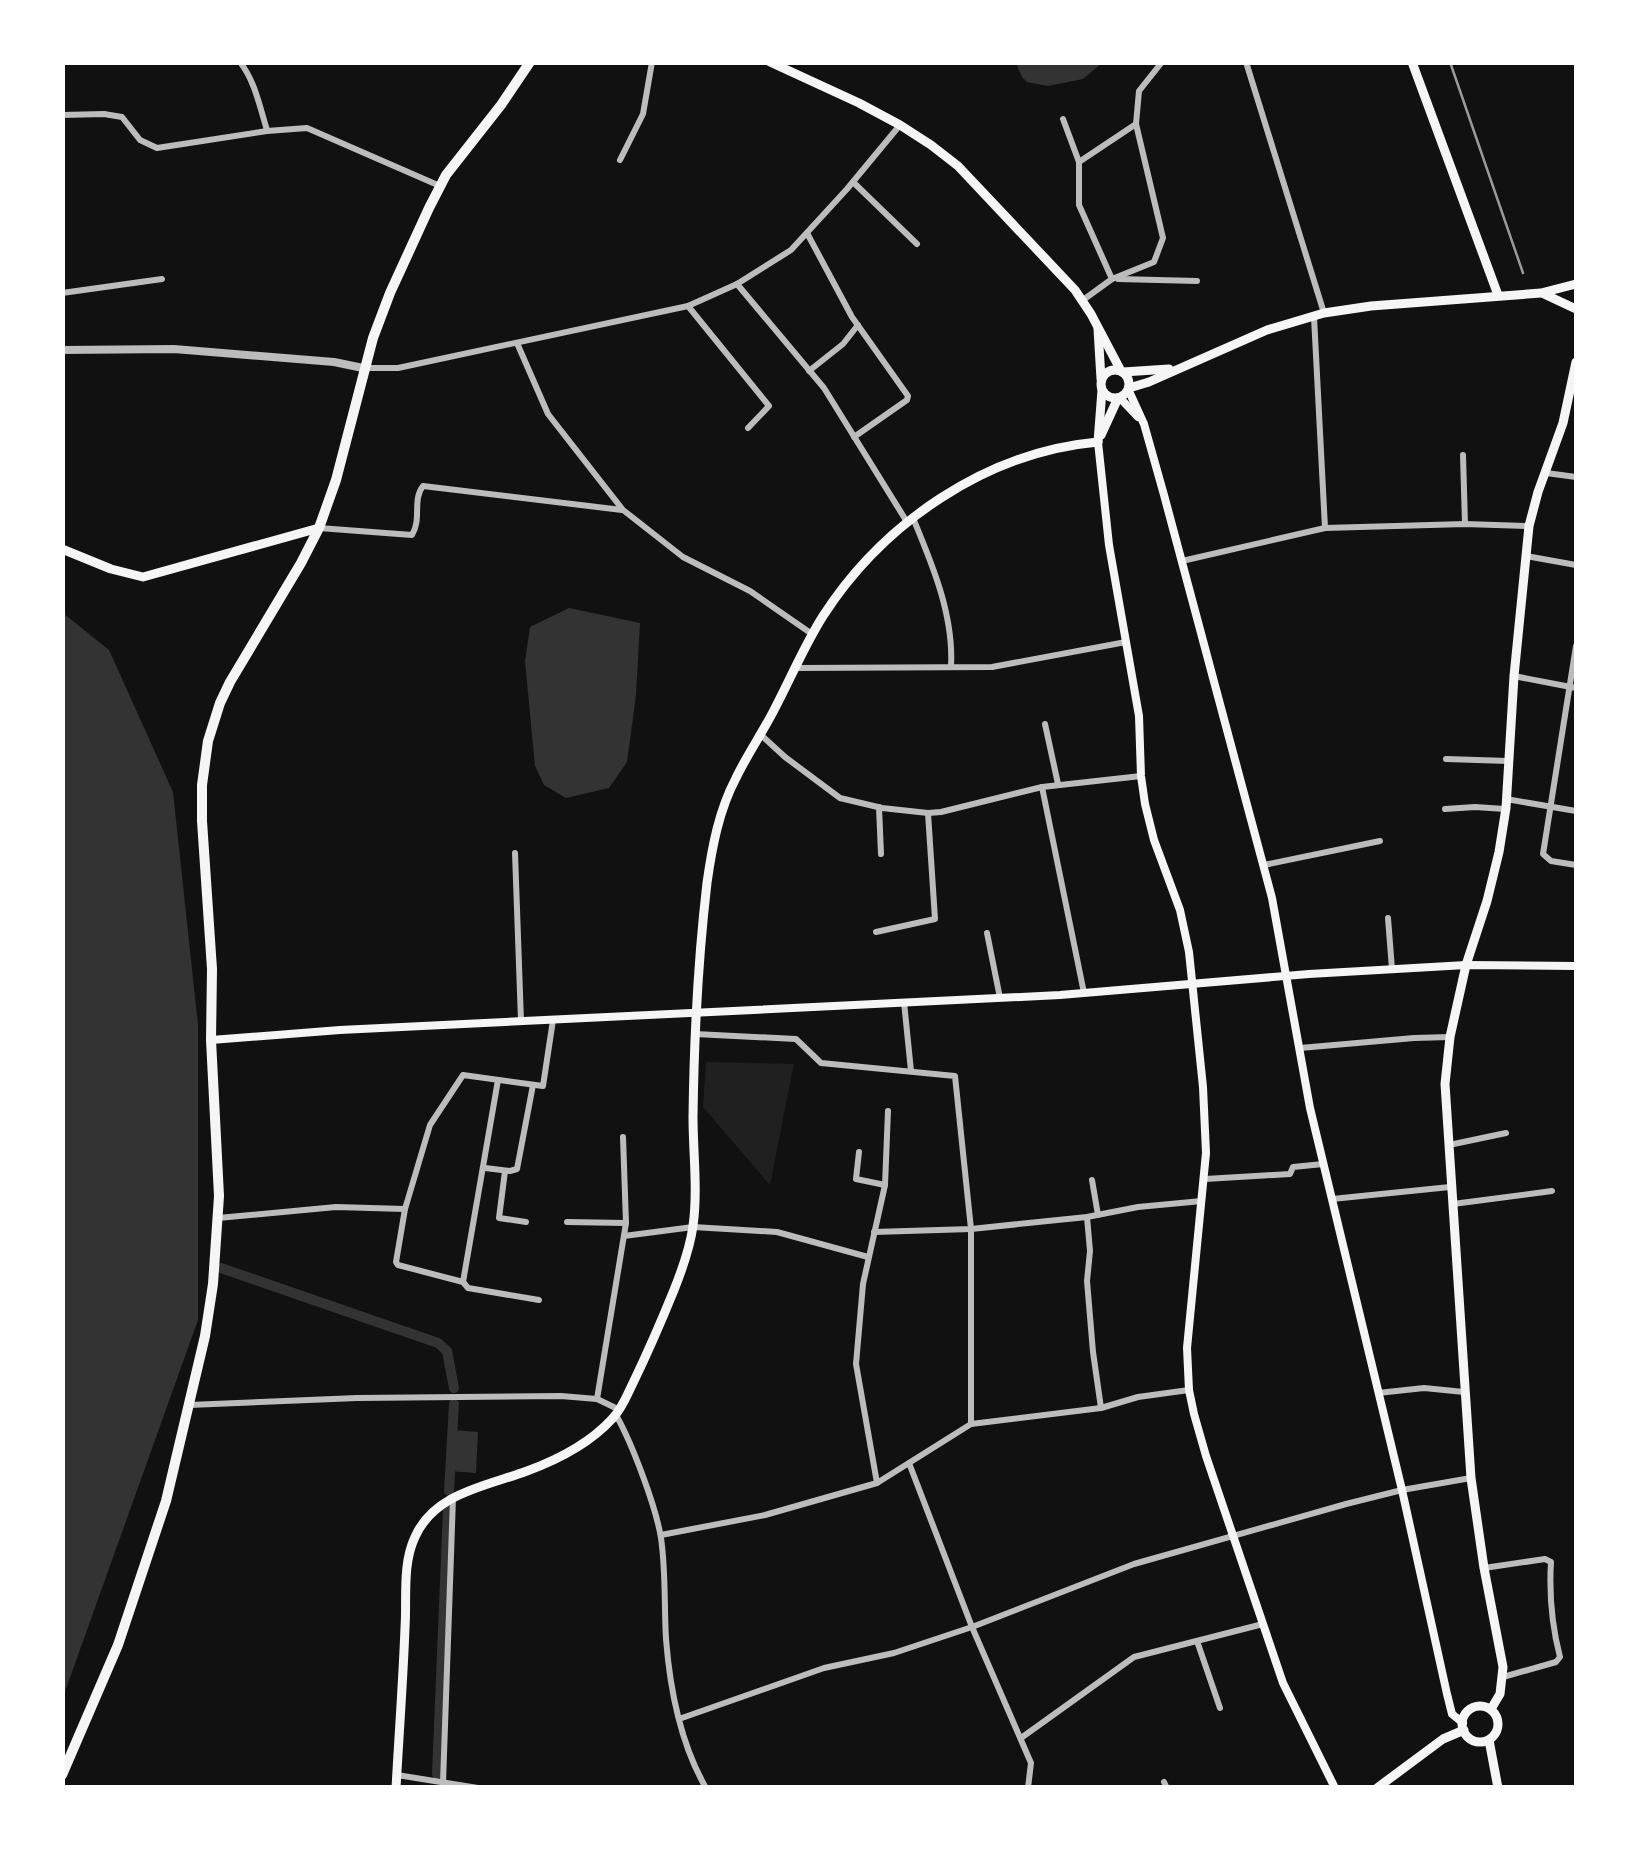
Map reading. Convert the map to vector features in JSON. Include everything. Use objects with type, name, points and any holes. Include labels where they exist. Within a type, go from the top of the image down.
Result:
[{"type":"highway","points":[[62,1775],[134,1600],[166,1501],[205,1336],[219,1172],[202,785],[208,741],[230,682],[319,528],[336,480],[364,368],[390,293],[440,186],[501,105],[526,63]]},
{"type":"main road","points":[[770,62],[931,144],[974,182],[1083,300],[1128,379],[1098,442]]},
{"type":"main road","points":[[1412,62],[1498,295]]},
{"type":"main road","points":[[1101,385],[1110,398],[1266,330],[1319,314],[1371,306],[1542,293],[1576,284]]},
{"type":"main road","points":[[1542,293],[1576,310]]},
{"type":"main road","points":[[1098,326],[1098,442],[1109,545],[1139,716],[1141,776],[1154,840],[1190,952],[1206,1121],[1205,1180],[1188,1338],[1189,1390],[1206,1456],[1283,1683],[1335,1788]]},
{"type":"main road","points":[[1491,1709],[1500,1694],[1503,1677],[1471,1478],[1445,1084],[1450,1037],[1466,965],[1496,868],[1510,761],[1529,526],[1563,423],[1576,362]]},
{"type":"main road","points":[[1101,385],[1109,371],[1182,367]]},
{"type":"main road","points":[[1124,393],[1144,424],[1264,865],[1323,1164],[1402,1490],[1446,1694],[1452,1714],[1472,1739],[1483,1742],[1494,1736],[1498,1719],[1491,1709],[1473,1707],[1464,1716],[1463,1727]]},
{"type":"main road","points":[[396,1788],[406,1582],[418,1530],[453,1498],[554,1459],[595,1434],[618,1412],[686,1258],[693,1227],[695,1034],[707,882],[716,834],[736,776],[812,634],[863,561],[938,500],[996,469],[1046,452],[1098,442]]},
{"type":"main road","points":[[62,550],[143,576],[319,528]]},
{"type":"main road","points":[[211,1040],[1084,993],[1392,969],[1576,966]]},
{"type":"main road","points":[[1377,1788],[1463,1727]]},
{"type":"main road","points":[[1488,1740],[1498,1788]]},
{"type":"street","points":[[240,62],[267,131]]},
{"type":"street","points":[[620,160],[644,114],[652,62]]},
{"type":"street","points":[[1083,300],[1112,278],[1154,262],[1162,238],[1136,124],[1139,91],[1162,62]]},
{"type":"street","points":[[1246,62],[1319,314],[1325,528]]},
{"type":"street","points":[[62,115],[122,117],[140,140],[157,148],[307,128],[440,186]]},
{"type":"street","points":[[1063,119],[1079,162],[1079,205],[1112,278]]},
{"type":"street","points":[[1079,162],[1136,124]]},
{"type":"street","points":[[62,350],[174,349],[398,368],[688,306],[738,284],[791,250],[900,125]]},
{"type":"street","points":[[853,182],[917,244]]},
{"type":"street","points":[[806,233],[858,324],[908,398],[854,437]]},
{"type":"street","points":[[1112,278],[1197,281]]},
{"type":"street","points":[[62,293],[162,279]]},
{"type":"street","points":[[738,284],[824,388],[910,520],[928,555],[949,625],[951,667]]},
{"type":"street","points":[[688,306],[769,406],[748,428]]},
{"type":"street","points":[[809,370],[842,344],[858,324]]},
{"type":"street","points":[[517,343],[548,414],[623,510],[684,556],[750,591],[812,634]]},
{"type":"street","points":[[1462,455],[1465,524]]},
{"type":"street","points":[[1546,473],[1576,477]]},
{"type":"street","points":[[319,528],[412,535],[418,526],[418,493],[423,486],[623,510]]},
{"type":"street","points":[[1182,561],[1325,528],[1529,526]]},
{"type":"street","points":[[1524,555],[1576,565]]},
{"type":"street","points":[[796,668],[992,667],[1126,642]]},
{"type":"street","points":[[1576,646],[1573,687],[1543,854],[1550,861],[1576,865]]},
{"type":"street","points":[[1514,676],[1573,687]]},
{"type":"street","points":[[1046,724],[1058,784]]},
{"type":"street","points":[[761,735],[785,758],[840,798],[928,813],[1058,784],[1141,776]]},
{"type":"street","points":[[1446,759],[1510,761]]},
{"type":"street","points":[[1042,787],[1084,993]]},
{"type":"street","points":[[1445,809],[1505,804],[1576,812]]},
{"type":"street","points":[[878,807],[881,854]]},
{"type":"street","points":[[876,932],[935,919],[928,813]]},
{"type":"street","points":[[1264,865],[1380,841]]},
{"type":"street","points":[[515,852],[522,1022]]},
{"type":"street","points":[[1388,918],[1392,969]]},
{"type":"street","points":[[987,933],[1000,998]]},
{"type":"street","points":[[904,1001],[911,1072]]},
{"type":"street","points":[[539,1300],[468,1288],[463,1282],[396,1262],[406,1209],[430,1125],[463,1076],[543,1086],[554,1020]]},
{"type":"street","points":[[695,1034],[796,1039],[822,1063],[955,1076],[971,1229],[971,1424]]},
{"type":"street","points":[[1300,1048],[1450,1037]]},
{"type":"street","points":[[463,1282],[498,1080]]},
{"type":"street","points":[[485,1168],[517,1169],[533,1085]]},
{"type":"street","points":[[877,1483],[856,1364],[862,1284],[885,1184],[888,1111]]},
{"type":"street","points":[[1448,1145],[1506,1133]]},
{"type":"street","points":[[597,1399],[626,1223],[623,1137]]},
{"type":"street","points":[[859,1152],[856,1178],[885,1184]]},
{"type":"street","points":[[1205,1180],[1290,1174],[1293,1167],[1323,1164]]},
{"type":"street","points":[[505,1171],[499,1218],[526,1222]]},
{"type":"street","points":[[1092,1180],[1098,1215]]},
{"type":"street","points":[[1332,1199],[1450,1187]]},
{"type":"street","points":[[1452,1204],[1552,1191]]},
{"type":"street","points":[[874,1232],[971,1229],[1202,1201]]},
{"type":"street","points":[[218,1218],[336,1207],[406,1209]]},
{"type":"street","points":[[1087,1217],[1087,1280],[1101,1408]]},
{"type":"street","points":[[567,1222],[626,1223]]},
{"type":"street","points":[[624,1236],[693,1227],[777,1232],[868,1256]]},
{"type":"street","points":[[1378,1392],[1424,1388],[1464,1392]]},
{"type":"street","points":[[661,1536],[765,1515],[877,1483],[971,1424],[1101,1408],[1138,1397],[1189,1390]]},
{"type":"street","points":[[189,1404],[561,1396],[597,1399],[618,1412],[661,1536],[666,1639],[679,1719],[690,1756],[706,1788]]},
{"type":"street","points":[[909,1463],[972,1626],[1021,1738],[1030,1763],[1028,1788]]},
{"type":"street","points":[[679,1719],[824,1668],[894,1653],[1134,1564],[1402,1490],[1471,1478]]},
{"type":"street","points":[[443,1783],[453,1498]]},
{"type":"street","points":[[1484,1568],[1545,1559],[1551,1562],[1554,1635],[1560,1657],[1556,1662],[1503,1677]]},
{"type":"street","points":[[1021,1738],[1134,1657],[1264,1624]]},
{"type":"street","points":[[1197,1641],[1220,1708]]},
{"type":"street","points":[[397,1775],[478,1788]]},
{"type":"shaded area","points":[[1016,63],[1102,63],[1083,79],[1048,86],[1027,82]]},
{"type":"shaded area","points":[[569,608],[640,623],[627,762],[609,788],[566,798],[544,785],[535,766],[525,661],[530,627]]},
{"type":"shaded area","points":[[63,613],[109,650],[173,792],[198,1025],[198,1320],[63,1697]]},
{"type":"shaded area","points":[[706,1062],[794,1064],[770,1185],[703,1107]]},
{"type":"shaded area","points":[[453,1430],[478,1432],[476,1473],[451,1471]]},
{"type":"waterway","points":[[221,1268],[438,1343],[447,1351],[454,1388]]},
{"type":"waterway","points":[[449,1491],[454,1404]]},
{"type":"waterway","points":[[437,1774],[448,1509]]},
{"type":"railway","points":[[1450,62],[1523,273]]}]
